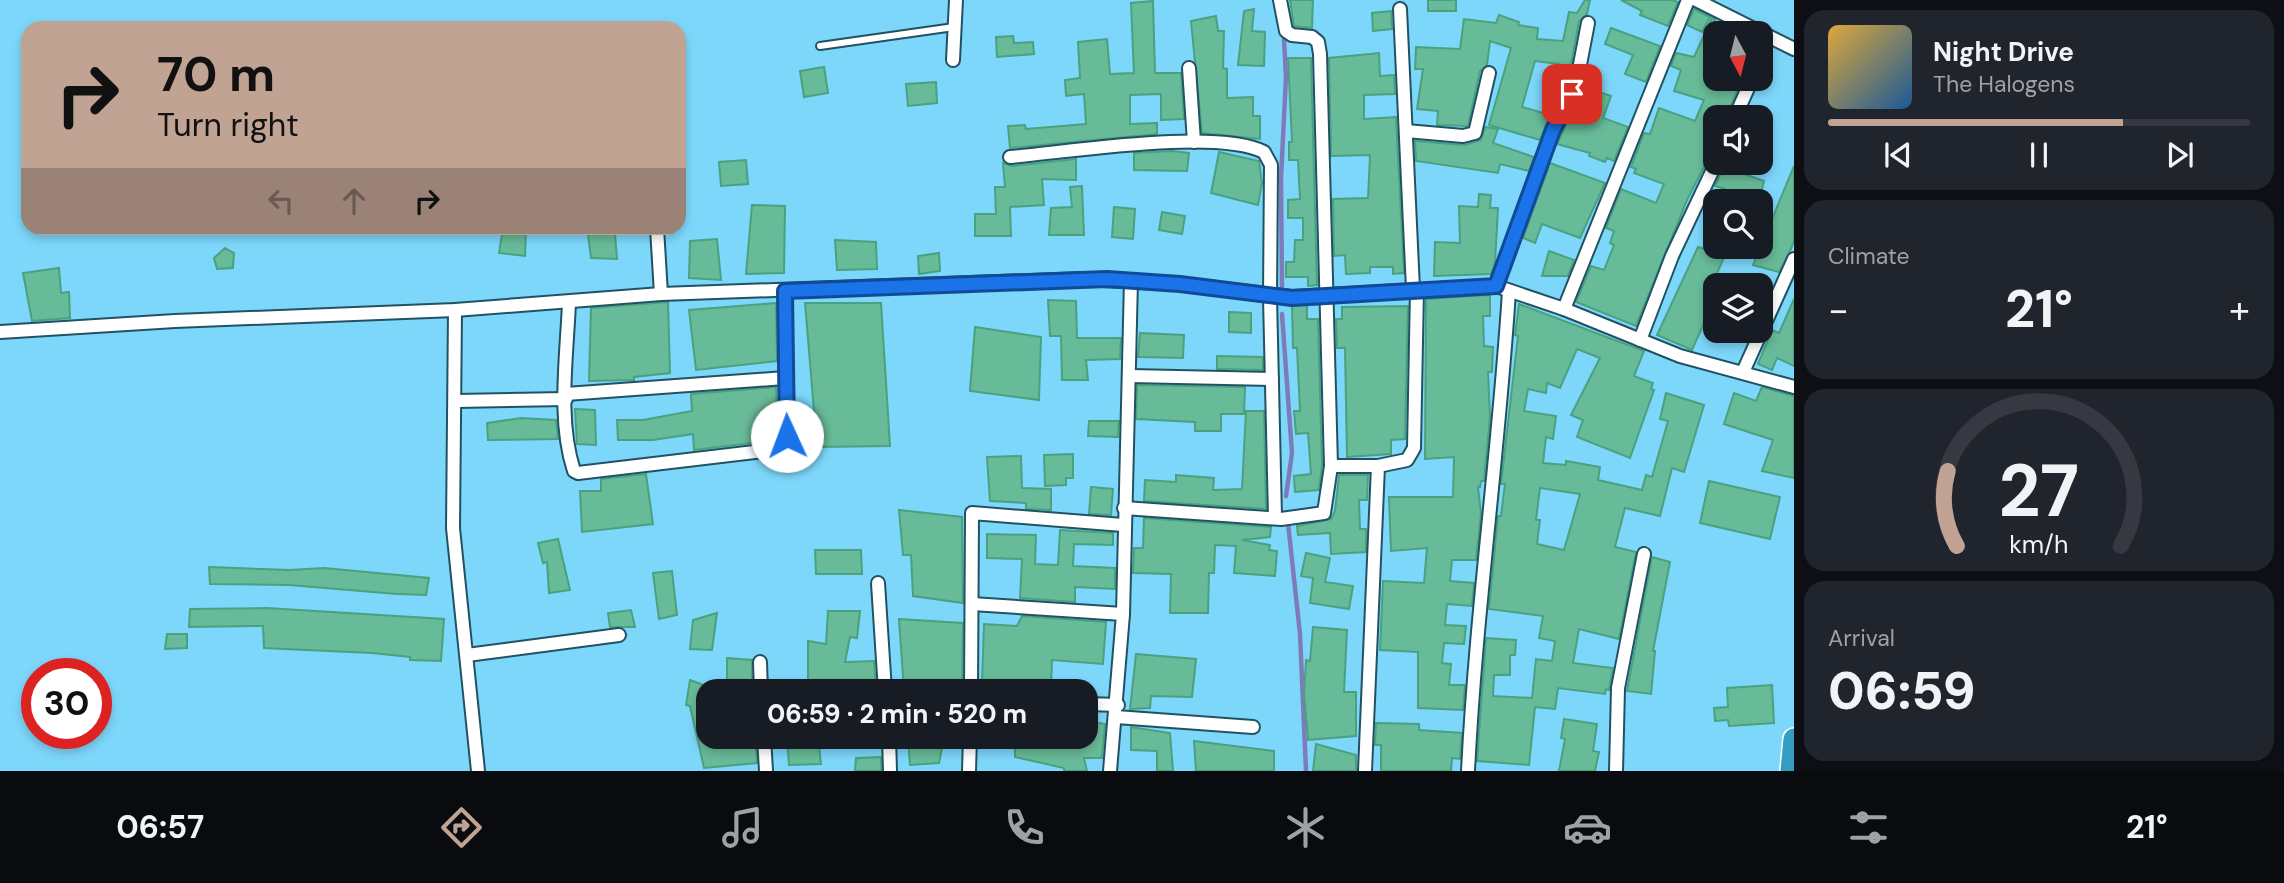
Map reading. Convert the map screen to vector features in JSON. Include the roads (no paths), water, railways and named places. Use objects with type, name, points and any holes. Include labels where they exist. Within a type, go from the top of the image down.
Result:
[{"type":"highway","points":[[1791,771],[1794,739]]},
{"type":"street","points":[[953,60],[956,0]]},
{"type":"street","points":[[1124,508],[1281,519],[1324,513],[1331,466],[1320,54],[1318,42],[1312,37],[1292,35],[1286,31],[1280,0]]},
{"type":"street","points":[[1564,309],[1688,0]]},
{"type":"street","points":[[1696,0],[1737,21]]},
{"type":"street","points":[[1331,466],[1378,466],[1407,460],[1414,448],[1415,289],[1401,9]]},
{"type":"street","points":[[1496,286],[1553,130],[1577,80],[1588,23]]},
{"type":"street","points":[[1773,39],[1794,49]]},
{"type":"street","points":[[1189,68],[1194,142]]},
{"type":"street","points":[[1406,131],[1464,136],[1475,133],[1489,73]]},
{"type":"street","points":[[1010,157],[1194,142],[1234,144],[1258,149],[1269,158],[1269,297],[1275,517]]},
{"type":"street","points":[[1640,340],[1672,256],[1710,175]]},
{"type":"street","points":[[657,235],[660,294]]},
{"type":"street","points":[[1743,372],[1794,259]]},
{"type":"street","points":[[1110,771],[1123,614],[1123,524],[1130,376],[1131,280]]},
{"type":"street","points":[[0,332],[175,320],[455,310],[660,294],[1131,280],[1269,297],[1496,286],[1564,309],[1680,356],[1794,387]]},
{"type":"street","points":[[569,302],[566,396],[569,453],[574,471],[578,473],[771,450],[784,444],[787,436],[785,291]]},
{"type":"street","points":[[1468,771],[1476,637],[1497,461],[1509,291]]},
{"type":"street","points":[[455,310],[453,528],[478,771]]},
{"type":"street","points":[[1130,376],[1272,379]]},
{"type":"street","points":[[456,401],[566,396],[785,378]]},
{"type":"street","points":[[1365,771],[1378,466]]},
{"type":"street","points":[[971,679],[972,513],[1123,524]]},
{"type":"street","points":[[1615,771],[1618,688],[1644,554]]},
{"type":"street","points":[[878,583],[885,679]]},
{"type":"street","points":[[972,604],[1123,614]]},
{"type":"street","points":[[467,655],[620,635]]},
{"type":"street","points":[[760,662],[761,679]]},
{"type":"street","points":[[1098,707],[1253,727]]},
{"type":"street","points":[[765,749],[766,771]]},
{"type":"street","points":[[889,749],[890,771]]},
{"type":"street","points":[[969,771],[970,749]]},
{"type":"lane","points":[[820,46],[954,27]]},
{"type":"waterway","points":[[1282,288],[1281,178],[1286,77],[1284,40]]},
{"type":"waterway","points":[[1282,314],[1292,453],[1286,496]]},
{"type":"waterway","points":[[1288,523],[1300,634],[1306,771]]}]
